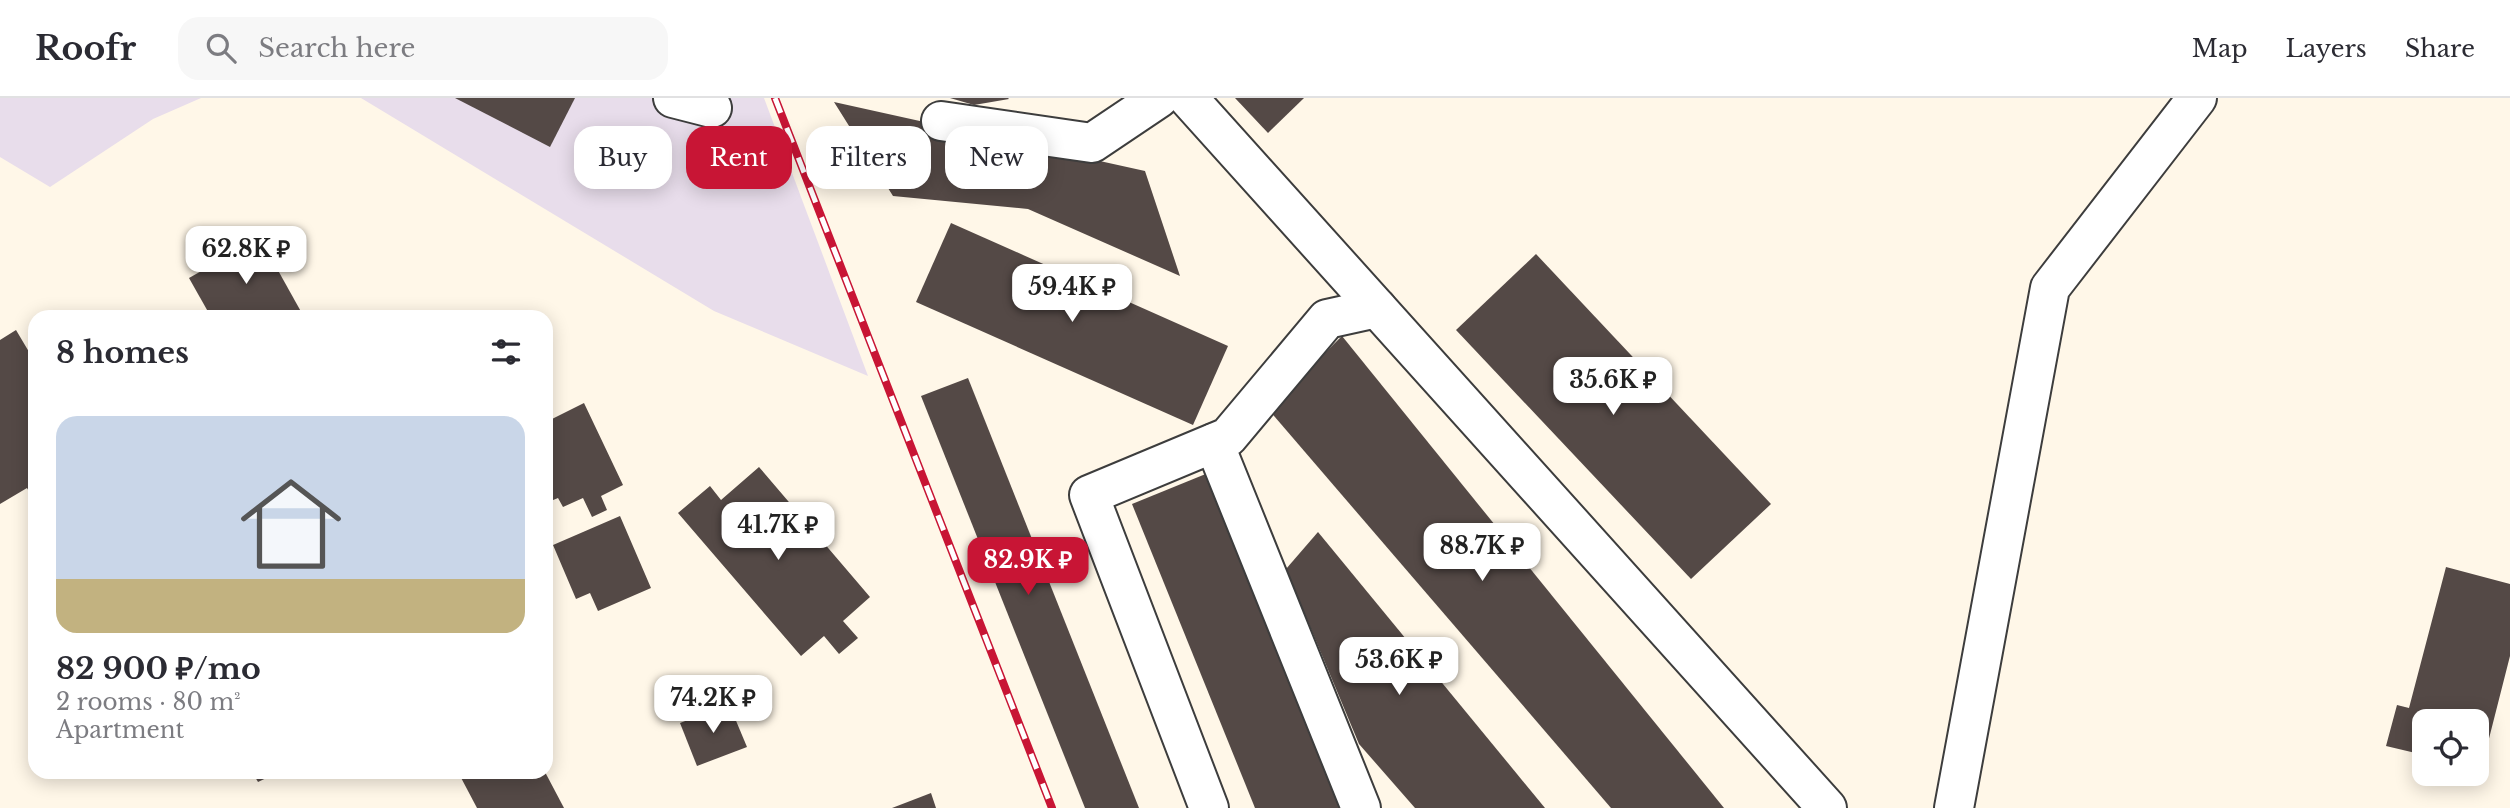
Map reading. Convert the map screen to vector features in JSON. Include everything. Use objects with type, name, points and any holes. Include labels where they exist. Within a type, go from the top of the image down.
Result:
[{"type":"lane","points":[[673,98],[712,108]]},
{"type":"lane","points":[[941,121],[1093,143],[1160,98]]},
{"type":"lane","points":[[1188,98],[1827,808]]},
{"type":"lane","points":[[1954,808],[2050,288],[2197,98]]},
{"type":"lane","points":[[1209,808],[1089,495],[1228,437],[1327,319],[1377,308]]},
{"type":"lane","points":[[1214,443],[1361,808]]},
{"type":"shaded area","points":[[0,98],[201,98],[153,119],[50,187],[0,157]]},
{"type":"shaded area","points":[[361,98],[764,98],[774,126],[686,126],[686,189],[792,189],[792,173],[868,376],[714,311]]},
{"type":"building","points":[[455,98],[575,98],[550,147]]},
{"type":"building","points":[[950,98],[1008,98],[1009,99],[974,105]]},
{"type":"building","points":[[1235,98],[1304,98],[1268,133]]},
{"type":"building","points":[[834,102],[945,127],[945,189],[1048,189],[1048,149],[1145,171],[1180,276],[1028,209],[893,196],[889,189],[931,189],[931,126],[849,126]]},
{"type":"building","points":[[951,223],[1228,346],[1193,425],[916,302]]},
{"type":"building","points":[[260,238],[300,310],[207,310],[189,278]]},
{"type":"building","points":[[1536,254],[1771,504],[1691,579],[1456,330]]},
{"type":"building","points":[[16,330],[28,350],[28,490],[0,504],[0,340]]},
{"type":"building","points":[[1342,336],[1724,808],[1611,808],[1268,409]]},
{"type":"building","points":[[968,378],[1139,808],[1085,808],[921,396]]},
{"type":"building","points":[[584,403],[623,485],[601,496],[607,510],[592,517],[583,498],[563,507],[558,498],[553,500],[553,418]]},
{"type":"building","points":[[759,467],[870,597],[843,621],[858,638],[839,654],[824,636],[801,656],[678,513],[710,486],[721,500]]},
{"type":"building","points":[[1213,471],[1349,808],[1255,808],[1132,504]]},
{"type":"building","points":[[620,516],[651,588],[598,611],[590,593],[576,599],[553,545]]},
{"type":"building","points":[[1318,532],[1545,808],[1415,808],[1359,744],[1286,569]]},
{"type":"building","points":[[2446,567],[2510,584],[2510,656],[2489,739],[2489,709],[2412,709],[2412,752],[2386,746],[2397,705],[2409,708]]},
{"type":"building","points":[[729,704],[747,747],[697,766],[680,723]]},
{"type":"building","points":[[462,779],[549,779],[564,808],[477,808]]},
{"type":"building","points":[[931,793],[936,808],[892,808]]},
{"type":"railway","points":[[775,98],[1052,808]]}]
